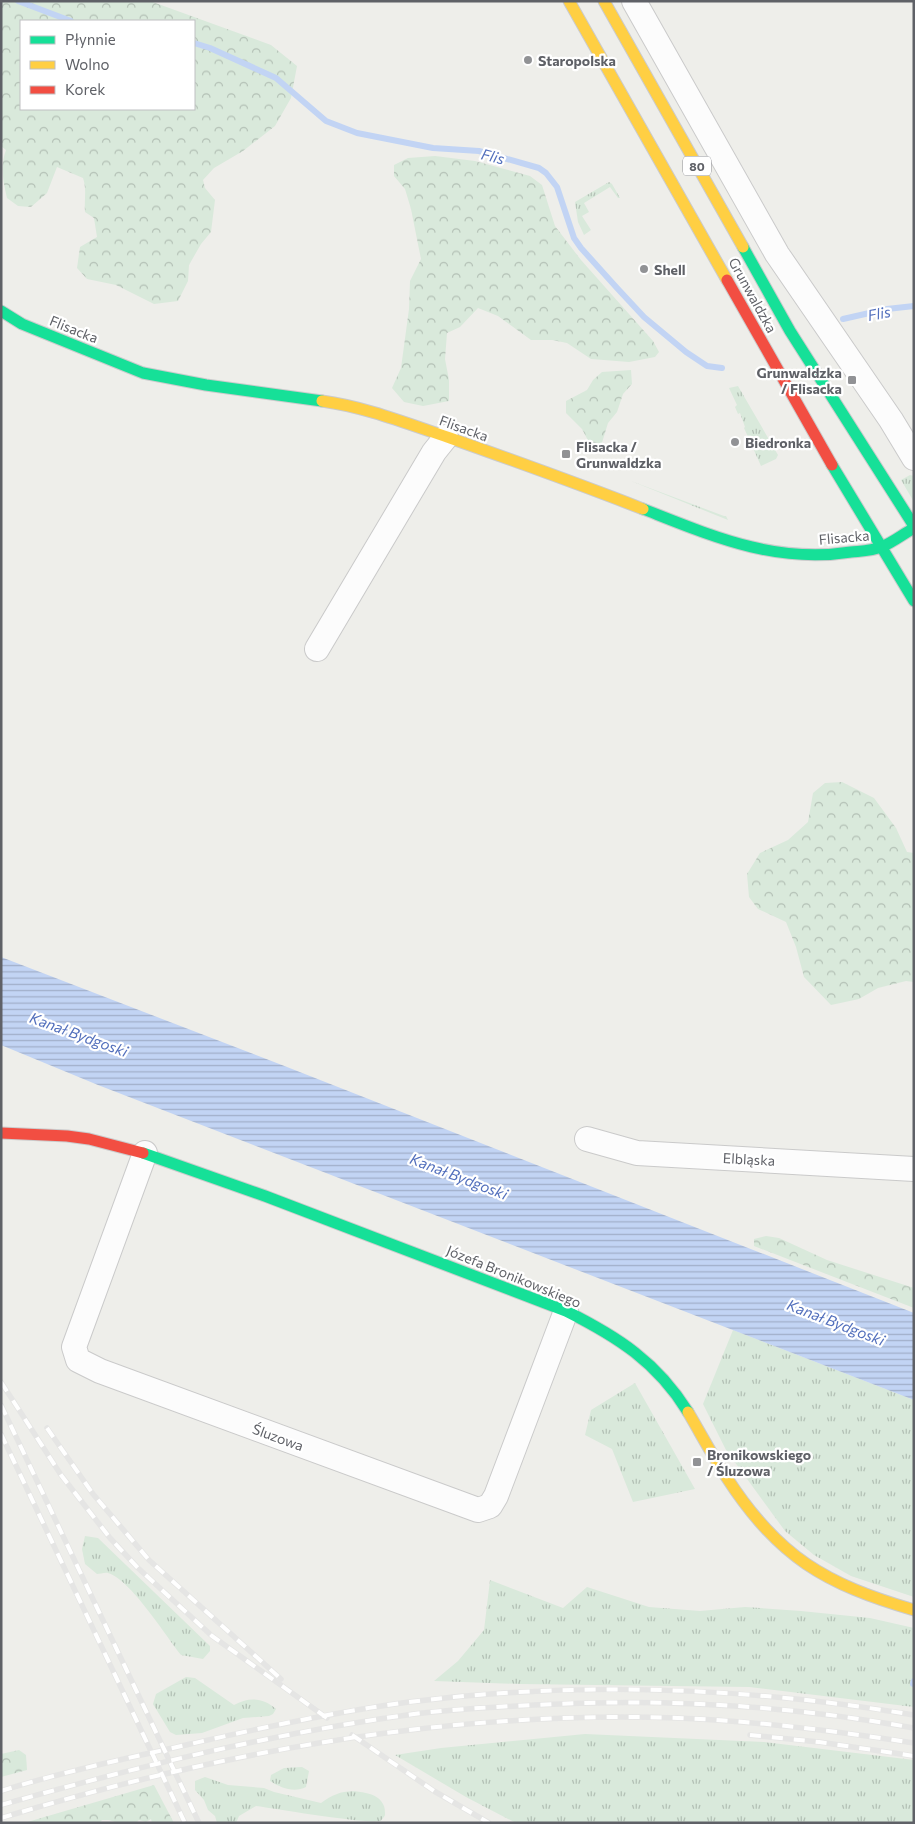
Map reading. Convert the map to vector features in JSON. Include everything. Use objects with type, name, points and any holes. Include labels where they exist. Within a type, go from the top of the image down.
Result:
[{"type":"street","name":"Grunwaldzka","points":[[569,1],[848,494],[914,601]]},
{"type":"street","name":"Grunwaldzka","points":[[604,1],[790,331],[883,475],[914,527]]},
{"type":"street","points":[[634,1],[777,254],[891,420],[914,458]]},
{"type":"street","name":"Flisacka","points":[[1,311],[22,324],[143,373],[206,385],[338,403],[389,417],[555,476],[717,538],[750,548],[832,555],[880,548],[914,527]]},
{"type":"street","points":[[317,649],[434,452],[446,437]]},
{"type":"street","name":"Józefa Bronikowskiego","points":[[1,1133],[60,1135],[89,1139],[145,1154],[274,1199],[566,1311],[631,1348],[659,1373],[681,1400],[718,1464],[758,1522],[794,1556],[821,1574],[849,1588],[914,1610]]},
{"type":"street","name":"Elbląska","points":[[587,1139],[637,1153],[914,1169]]},
{"type":"street","name":"Śluzowa","points":[[145,1154],[74,1348],[78,1360],[83,1364],[109,1374],[478,1510],[490,1506],[496,1496],[566,1311]]},
{"type":"green space","points":[[1,1],[150,1],[271,45],[297,66],[291,98],[275,126],[243,151],[214,168],[203,180],[205,188],[215,200],[211,232],[201,244],[189,265],[188,281],[178,301],[154,304],[116,285],[87,279],[77,268],[80,247],[97,237],[94,218],[85,212],[83,178],[57,167],[47,193],[31,207],[18,206],[7,198],[3,180],[6,150],[1,146]]},
{"type":"green space","points":[[435,156],[475,161],[530,176],[542,185],[555,226],[581,260],[653,341],[659,352],[655,357],[629,362],[591,359],[567,343],[552,340],[531,340],[498,316],[478,308],[460,327],[447,333],[445,359],[449,380],[449,401],[423,406],[404,402],[392,388],[401,368],[409,309],[410,281],[421,259],[411,209],[405,189],[394,176],[394,165],[408,158]]},
{"type":"green space","points":[[609,182],[620,198],[610,187],[584,203],[589,212],[582,216],[591,230],[584,235],[578,222],[575,202]]},
{"type":"green space","points":[[631,370],[632,384],[623,394],[617,412],[608,423],[601,446],[592,448],[582,429],[566,413],[566,401],[587,390],[593,380],[602,372]]},
{"type":"green space","points":[[738,386],[778,455],[776,459],[761,466],[744,428],[740,413],[738,414],[735,407],[737,405],[729,388]]},
{"type":"green space","points":[[910,475],[914,476],[914,502],[901,480]]},
{"type":"green space","points":[[631,481],[726,516],[728,520]]},
{"type":"green space","points":[[842,782],[874,798],[896,828],[907,852],[914,853],[914,982],[906,981],[878,988],[859,999],[831,1005],[804,977],[796,947],[786,922],[758,909],[749,897],[747,874],[760,853],[788,840],[808,822],[813,793],[825,783]]},
{"type":"green space","points":[[766,1236],[779,1238],[827,1260],[914,1288],[914,1308],[754,1246],[754,1239]]},
{"type":"green space","points":[[733,1330],[914,1400],[914,1597],[851,1576],[814,1555],[785,1531],[726,1450],[703,1404]]},
{"type":"green space","points":[[635,1383],[695,1489],[633,1502],[612,1449],[585,1435],[591,1410]]},
{"type":"green space","points":[[85,1536],[98,1538],[210,1646],[210,1651],[203,1659],[181,1655],[147,1609],[127,1586],[117,1577],[108,1573],[97,1574],[85,1564],[82,1549]]},
{"type":"green space","points":[[490,1580],[563,1608],[587,1587],[649,1607],[700,1611],[745,1607],[801,1611],[870,1618],[914,1628],[914,1707],[749,1687],[434,1681],[458,1661],[484,1630]]},
{"type":"green space","points":[[186,1677],[195,1678],[234,1705],[239,1702],[261,1700],[276,1709],[269,1716],[243,1718],[202,1733],[176,1735],[170,1732],[153,1704],[156,1694]]},
{"type":"green space","points":[[585,1734],[764,1742],[914,1760],[914,1823],[516,1823],[466,1797],[395,1755],[441,1748]]},
{"type":"green space","points":[[19,1750],[26,1755],[27,1770],[1,1777],[1,1754]]},
{"type":"green space","points":[[302,1767],[309,1771],[306,1787],[297,1790],[288,1789],[270,1781],[271,1775],[284,1768]]},
{"type":"green space","points":[[205,1777],[228,1785],[264,1788],[321,1803],[342,1792],[366,1793],[380,1800],[384,1807],[385,1815],[381,1821],[371,1821],[256,1806],[239,1816],[236,1823],[217,1823],[215,1816],[208,1810],[204,1800],[195,1790],[195,1781]]},
{"type":"green space","points":[[154,1785],[174,1823],[152,1823],[151,1819],[146,1822],[139,1820],[136,1823],[118,1823],[102,1820],[99,1823],[24,1823]]},
{"type":"water","name":"Kanał Bydgoski","points":[[1,957],[914,1313],[914,1400],[98,1085],[1,1045]]},
{"type":"waterway","name":"Flis","points":[[18,1],[68,20]]},
{"type":"waterway","name":"Flis","points":[[195,43],[210,48],[276,78],[326,121],[357,133],[433,148],[479,151],[539,168],[546,173],[557,187],[574,238],[617,288],[644,317],[686,352],[707,366],[722,368]]},
{"type":"waterway","name":"Flis","points":[[843,319],[887,309],[914,306]]},
{"type":"railway","points":[[1,1382],[61,1475],[110,1538],[138,1568],[212,1636],[327,1718]]},
{"type":"railway","points":[[1,1405],[199,1823]]},
{"type":"railway","points":[[47,1428],[93,1494],[149,1560],[281,1679]]},
{"type":"railway","points":[[1,1434],[185,1823]]},
{"type":"railway","points":[[1,1791],[93,1766],[297,1721],[381,1706],[472,1695],[535,1691],[662,1690],[788,1698],[914,1715]]},
{"type":"railway","points":[[1,1805],[103,1777],[257,1741],[362,1722],[459,1709],[630,1702],[725,1705],[819,1714],[914,1728]]},
{"type":"railway","points":[[1,1818],[167,1773],[251,1755],[336,1740],[506,1721],[592,1717],[708,1719],[796,1727],[914,1743]]},
{"type":"railway","points":[[352,1735],[434,1791],[489,1823]]},
{"type":"railway","points":[[750,1735],[819,1742],[914,1756]]},
{"type":"traffic: fast","points":[[743,247],[790,331],[914,526]]},
{"type":"traffic: fast","points":[[1,311],[22,324],[143,373],[206,385],[322,401]]},
{"type":"traffic: fast","points":[[832,465],[914,601]]},
{"type":"traffic: fast","points":[[643,509],[719,538],[770,551],[796,554],[823,555],[866,551],[881,547],[914,528]]},
{"type":"traffic: fast","points":[[143,1153],[265,1196],[566,1311],[603,1331],[635,1352],[663,1379],[688,1412]]},
{"type":"traffic: slow","points":[[569,1],[727,280]]},
{"type":"traffic: slow","points":[[604,1],[743,247]]},
{"type":"traffic: slow","points":[[322,401],[355,407],[403,422],[643,509]]},
{"type":"traffic: slow","points":[[688,1412],[722,1470],[746,1505],[785,1548],[829,1578],[854,1590],[914,1610]]},
{"type":"traffic: jam","points":[[727,280],[832,465]]},
{"type":"traffic: jam","points":[[1,1133],[89,1139],[143,1153]]},
{"type":"place","name":"Staropolska","points":[[528,60]]},
{"type":"place","name":"Shell","points":[[644,269]]},
{"type":"place","name":"Grunwaldzka / Flisacka","points":[[852,380]]},
{"type":"place","name":"Biedronka","points":[[735,442]]},
{"type":"place","name":"Flisacka / Grunwaldzka","points":[[566,454]]},
{"type":"place","name":"Bronikowskiego / Śluzowa","points":[[697,1462]]}]
